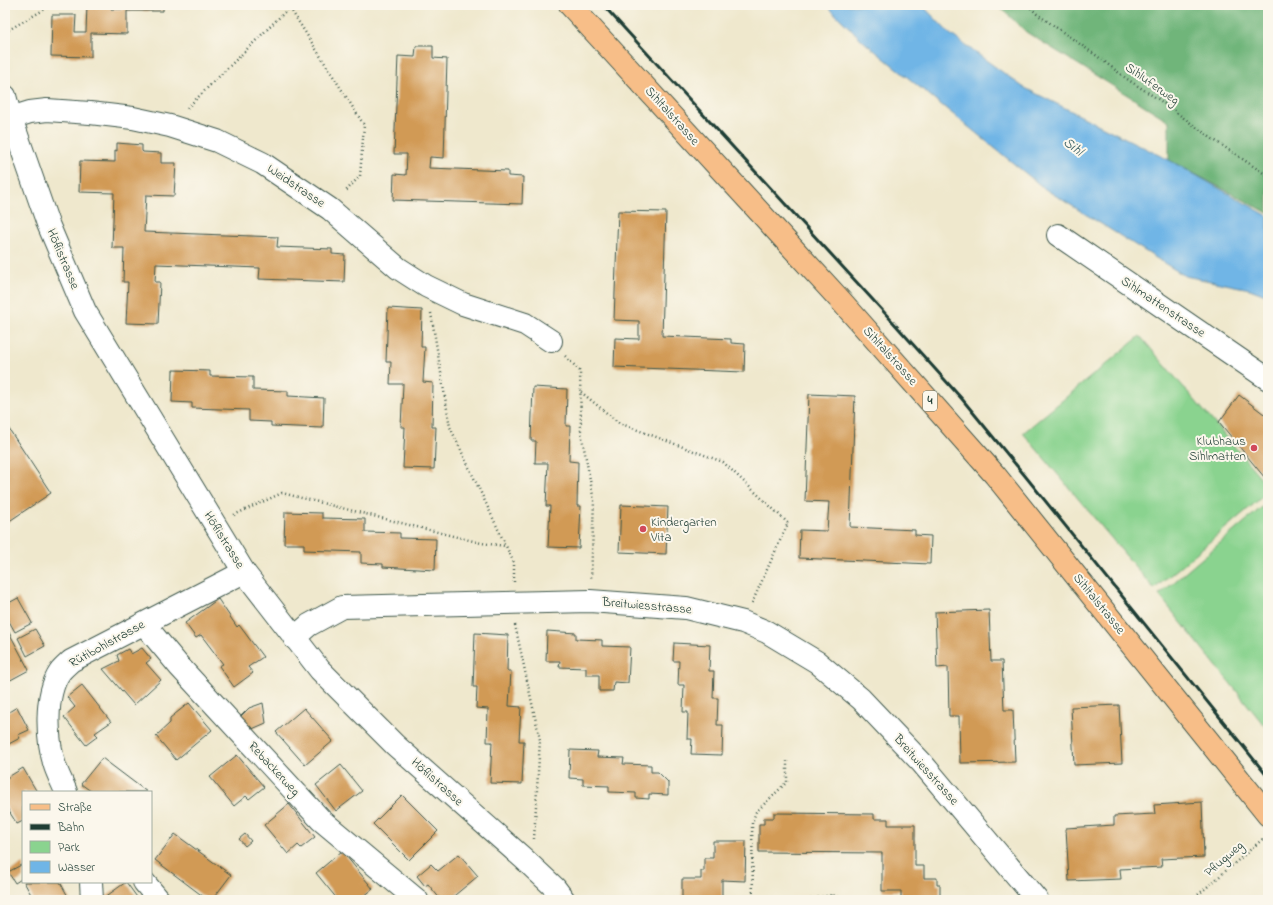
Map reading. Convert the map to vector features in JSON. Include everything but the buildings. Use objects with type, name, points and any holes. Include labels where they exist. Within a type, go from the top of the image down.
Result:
[{"type":"main road","name":"Sihltalstrasse","points":[[570,5],[842,302],[995,475],[1268,815]]},
{"type":"street","name":"Höflistrasse","points":[[5,96],[11,118],[48,224],[85,311],[244,572],[320,670],[395,745],[523,858],[555,888],[564,900]]},
{"type":"street","name":"Weidstrasse","points":[[11,118],[30,112],[48,110],[133,118],[170,126],[217,141],[262,162],[330,208],[398,268],[426,286],[463,304],[525,324],[551,341]]},
{"type":"street","name":"Sihlmattenstrasse","points":[[1058,236],[1268,379]]},
{"type":"street","name":"Rütibohlstrasse","points":[[66,791],[55,767],[50,740],[48,712],[52,691],[60,672],[71,661],[244,572]]},
{"type":"street","name":"Breitwiesstrasse","points":[[294,638],[309,625],[342,607],[590,601],[686,608],[744,622],[767,632],[817,662],[861,699],[922,763],[1037,900]]},
{"type":"street","name":"Rebackerweg","points":[[144,624],[179,666],[321,820],[417,900]]},
{"type":"street","points":[[91,883],[92,900]]},
{"type":"street","points":[[145,883],[159,900]]},
{"type":"path","points":[[5,32],[52,5]]},
{"type":"path","name":"Sihluferweg","points":[[1028,5],[1037,14],[1127,79],[1268,176]]},
{"type":"path","points":[[170,126],[290,6],[364,125],[360,176],[330,208]]},
{"type":"path","points":[[426,286],[450,427],[514,563],[515,623],[540,740],[534,845],[523,858]]},
{"type":"path","points":[[551,341],[580,371],[581,432],[594,501],[590,601]]},
{"type":"path","points":[[581,392],[619,423],[723,462],[788,523],[744,622]]},
{"type":"path","points":[[214,524],[282,493],[481,543],[506,546]]},
{"type":"path","points":[[753,900],[752,823],[756,812],[786,782],[788,761]]},
{"type":"path","name":"Pflugweg","points":[[1192,900],[1268,834]]},
{"type":"path","points":[[831,900],[832,895]]},
{"type":"path","points":[[806,900],[832,895],[847,900]]},
{"type":"green space","points":[[998,5],[1268,5],[1268,213],[1169,160],[1169,121],[1026,32]]},
{"type":"green space","points":[[1140,336],[1268,486],[1268,492],[1154,589],[1023,433]]},
{"type":"green space","points":[[1268,502],[1268,730],[1159,595]]},
{"type":"water","name":"Sihl","points":[[826,5],[922,5],[950,34],[1023,87],[1169,160],[1268,216],[1268,296],[1250,289],[1185,276],[1045,189],[864,42]]},
{"type":"railway","points":[[603,5],[962,399],[1268,777]]},
{"type":"place","name":"Klubhaus Sihlmatten","points":[[1254,448]]},
{"type":"place","name":"Kindergarten Vita","points":[[643,529]]}]
